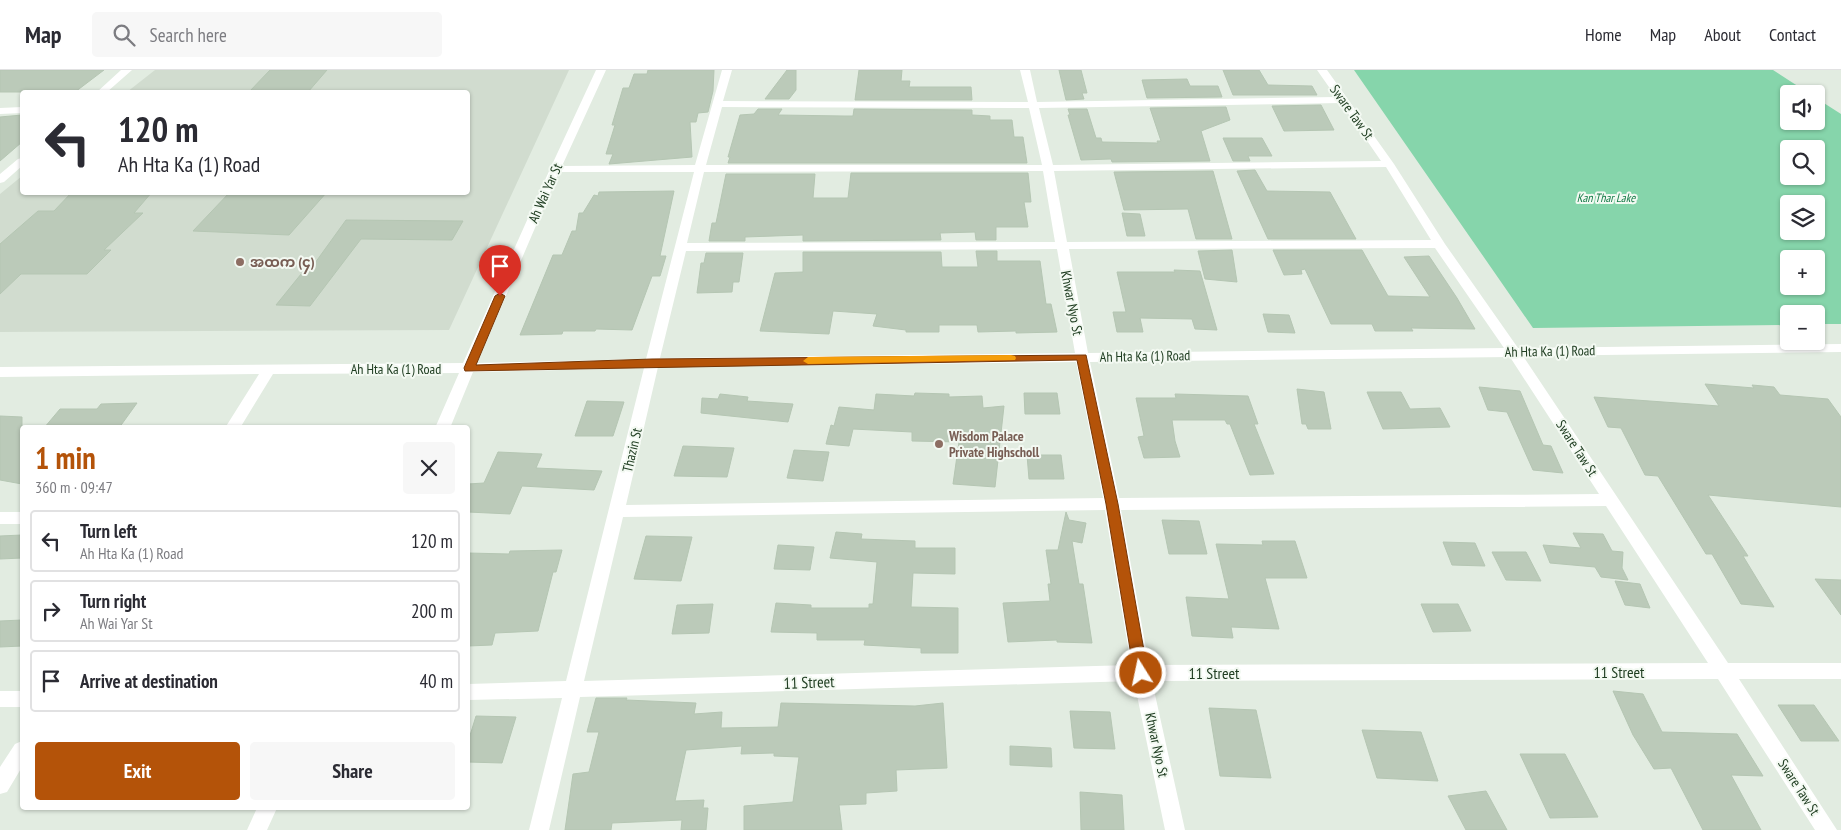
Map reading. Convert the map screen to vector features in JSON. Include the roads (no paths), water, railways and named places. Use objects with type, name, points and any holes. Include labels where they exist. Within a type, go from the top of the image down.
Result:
[{"type":"street","points":[[104,90],[127,70]]},
{"type":"street","name":"Ah Wai Yar St","points":[[443,425],[555,169],[601,70]]},
{"type":"street","name":"Thazin St","points":[[539,830],[618,511],[680,247],[727,70]]},
{"type":"street","name":"Khwar Nyo St","points":[[1025,70],[1048,168],[1082,357],[1112,504],[1141,673],[1175,830]]},
{"type":"street","name":"Sware Taw St","points":[[1322,70],[1389,164],[1439,244],[1513,351],[1827,830]]},
{"type":"street","points":[[717,104],[1033,105],[1344,100]]},
{"type":"street","points":[[0,111],[20,110]]},
{"type":"street","points":[[2,176],[20,162]]},
{"type":"street","points":[[555,169],[1048,168],[1389,164]]},
{"type":"street","points":[[680,247],[1439,244]]},
{"type":"street","name":"Ah Hta Ka (1) Road","points":[[0,372],[469,368],[652,363],[1841,348]]},
{"type":"street","points":[[234,425],[269,370]]},
{"type":"street","points":[[618,511],[1112,504],[1611,500]]},
{"type":"street","points":[[0,518],[20,518]]},
{"type":"street","name":"11 Street","points":[[470,692],[1141,673],[1841,671]]},
{"type":"street","points":[[0,699],[20,699]]},
{"type":"street","points":[[0,785],[20,753]]},
{"type":"street","points":[[257,830],[266,810]]},
{"type":"water","name":"Kan Thar Lake","points":[[1354,70],[1773,70],[1796,85],[1780,85],[1780,130],[1825,130],[1825,104],[1841,114],[1841,324],[1825,324],[1825,305],[1780,305],[1780,325],[1533,328]]},
{"type":"place","name":"အထက (၄)","points":[[240,262]]},
{"type":"place","name":"Wisdom Palace Private Highscholl","points":[[939,444]]}]
